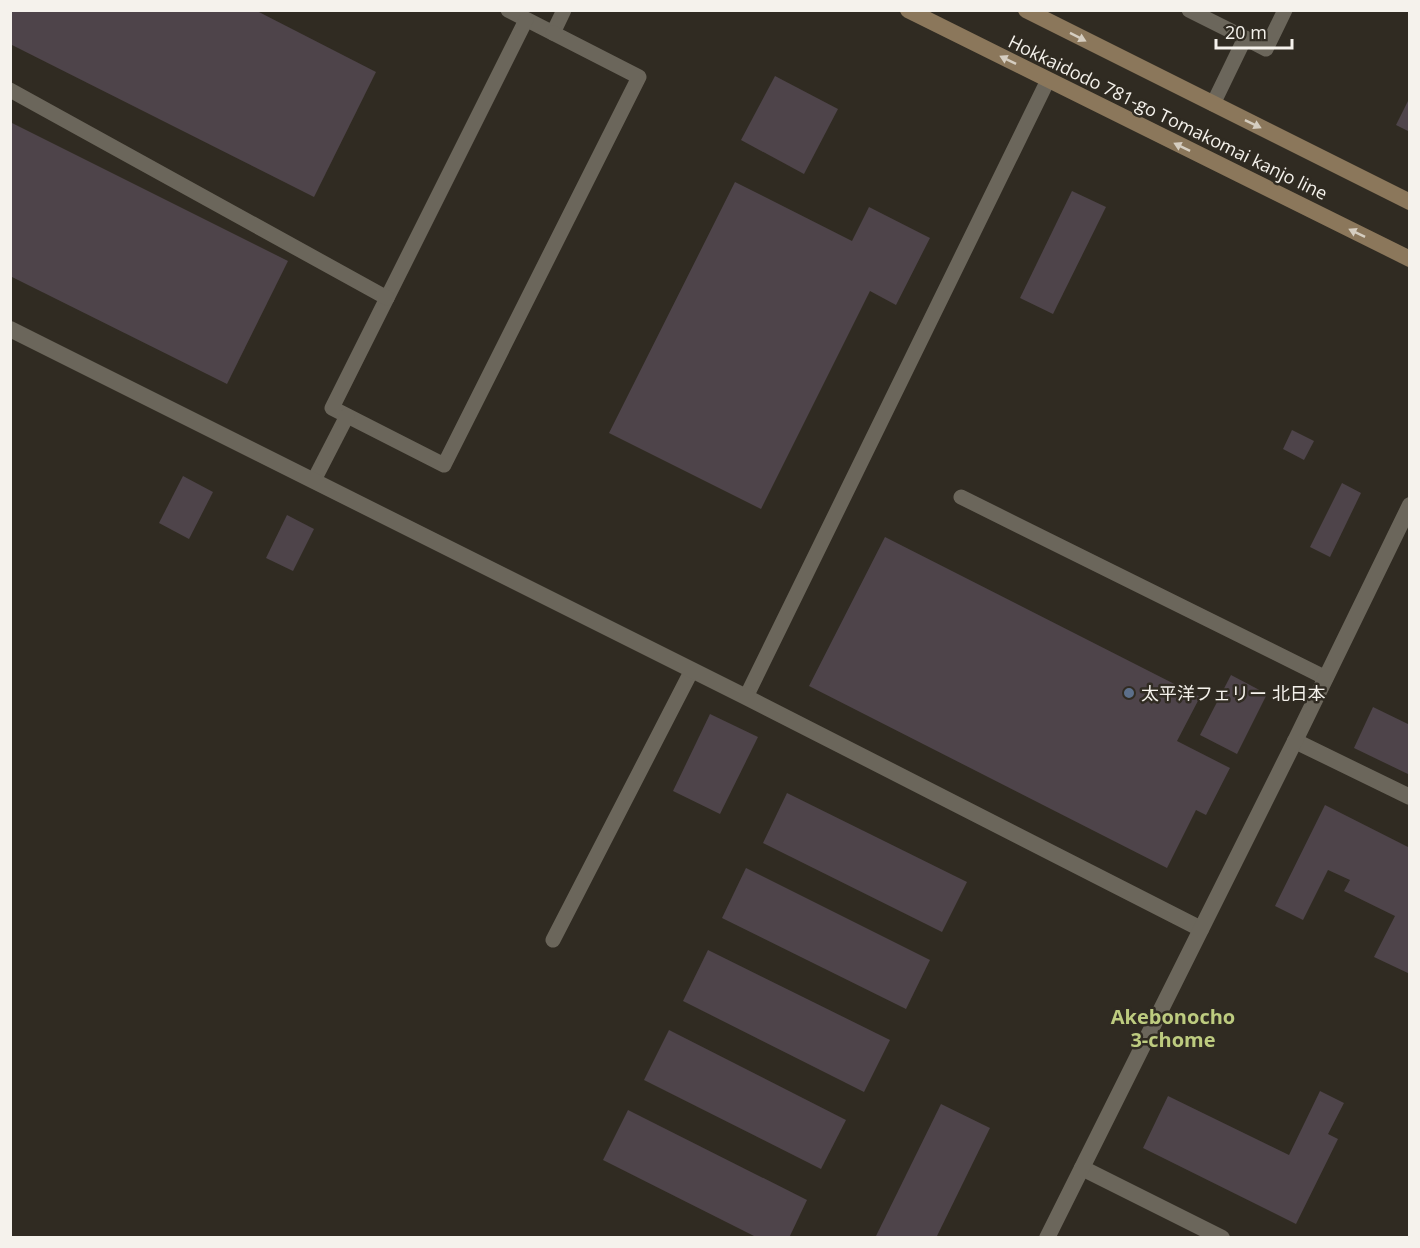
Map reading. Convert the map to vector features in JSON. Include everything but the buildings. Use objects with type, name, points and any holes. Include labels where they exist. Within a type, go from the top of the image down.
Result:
[{"type":"main road","name":"Hokkaidodo 781-go Tomakomai kanjo line","points":[[908,10],[1410,259]]},
{"type":"main road","name":"Hokkaidodo 781-go Tomakomai kanjo line","points":[[1026,10],[1410,202]]},
{"type":"street","points":[[10,329],[746,697],[1201,929]]},
{"type":"street","points":[[1047,1238],[1410,505]]},
{"type":"street","points":[[1295,741],[1410,797]]},
{"type":"street","points":[[1082,1168],[1222,1238]]},
{"type":"lane","points":[[508,10],[639,77],[444,465],[332,408],[526,20]]},
{"type":"lane","points":[[553,33],[564,10]]},
{"type":"lane","points":[[1189,10],[1266,49],[1285,10]]},
{"type":"lane","points":[[1213,104],[1245,38]]},
{"type":"lane","points":[[746,697],[1048,80]]},
{"type":"lane","points":[[10,90],[387,298]]},
{"type":"lane","points":[[314,480],[347,416]]},
{"type":"lane","points":[[961,497],[1326,678]]},
{"type":"lane","points":[[553,940],[692,670]]},
{"type":"place","name":"太平洋フェリー 北日本","points":[[1129,693]]},
{"type":"district","name":"Akebonocho 3-chome","points":[[1173,1028]]}]
